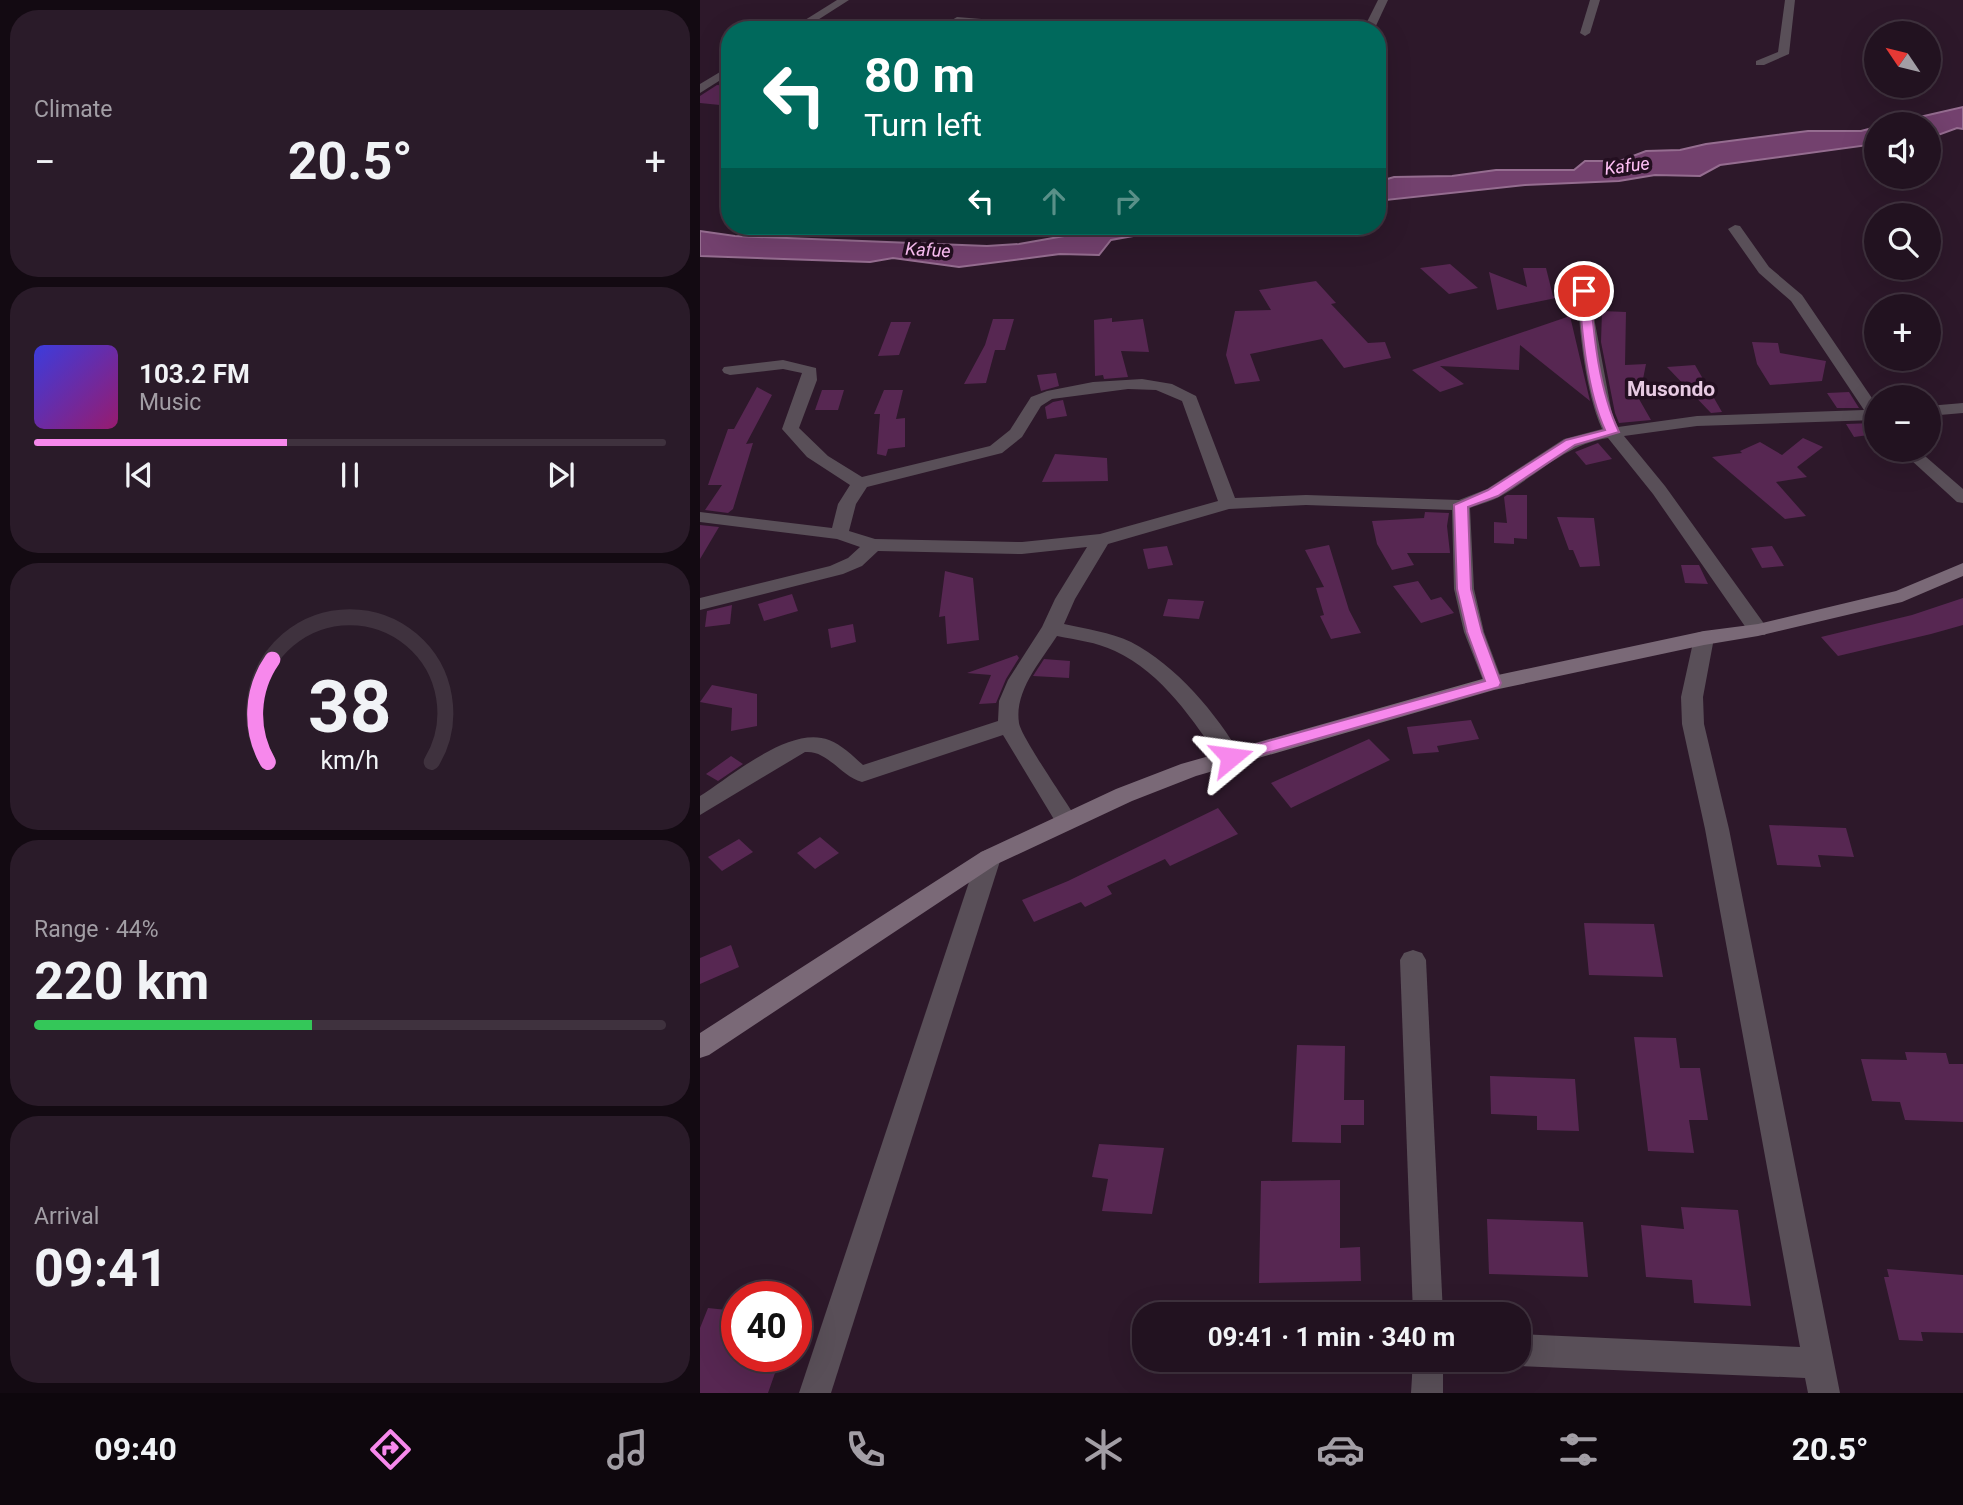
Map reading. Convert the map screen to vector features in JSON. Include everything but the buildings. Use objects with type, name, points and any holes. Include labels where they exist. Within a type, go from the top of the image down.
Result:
[{"type":"street","points":[[809,21],[844,0]]},
{"type":"street","points":[[1372,21],[1383,0]]},
{"type":"street","points":[[1585,33],[1595,0]]},
{"type":"street","points":[[1760,63],[1783,54],[1790,0]]},
{"type":"street","points":[[957,20],[970,21]]},
{"type":"street","points":[[700,89],[721,75]]},
{"type":"street","points":[[1735,229],[1764,270],[1797,298],[1864,400]]},
{"type":"street","points":[[1584,291],[1587,323],[1604,414],[1612,432],[1659,490],[1758,630]]},
{"type":"street","points":[[730,370],[790,364],[810,371],[810,380],[790,429],[805,447],[825,464],[860,483]]},
{"type":"street","points":[[838,534],[850,497],[860,483],[1006,446],[1017,433],[1032,405],[1045,396],[1148,383],[1180,392],[1191,399],[1195,418],[1228,504]]},
{"type":"street","points":[[1941,410],[1963,408]]},
{"type":"street","points":[[700,517],[838,534],[873,545],[1022,548],[1101,540],[1228,504],[1306,500],[1461,505],[1493,493],[1570,443],[1612,432],[1697,421],[1864,415]]},
{"type":"street","points":[[1922,462],[1963,498]]},
{"type":"street","points":[[1461,505],[1464,589],[1475,632],[1493,683]]},
{"type":"street","points":[[1066,820],[1008,725],[1010,701],[1018,680],[1052,628],[1065,599],[1101,540]]},
{"type":"street","points":[[700,604],[836,570],[855,562],[873,545]]},
{"type":"street","points":[[700,1047],[989,858],[1066,820],[1189,770],[1493,683],[1704,638],[1758,630],[1902,596],[1963,569]]},
{"type":"street","points":[[1052,628],[1102,638],[1140,657],[1173,681],[1231,757]]},
{"type":"street","points":[[1531,1351],[1821,1378],[1717,829],[1693,724],[1692,697],[1704,638]]},
{"type":"street","points":[[700,807],[794,747],[807,742],[820,742],[863,774],[1008,725]]},
{"type":"street","points":[[815,1393],[989,858]]},
{"type":"street","points":[[1413,960],[1427,1302]]},
{"type":"street","points":[[1427,1393],[1428,1372]]},
{"type":"water","points":[[1963,107],[1963,129],[1957,128],[1941,134],[1941,112]]},
{"type":"water","name":"Kafue","points":[[1864,130],[1864,146],[1720,165],[1700,176],[1655,175],[1619,181],[1525,185],[1386,200],[1386,179],[1394,177],[1452,176],[1496,170],[1574,170],[1585,161],[1620,161],[1646,151],[1680,150],[1706,144],[1808,131]]},
{"type":"water","name":"Kafue","points":[[700,231],[735,236],[987,246],[1019,244],[1070,235],[1139,235],[1111,240],[1099,255],[1060,254],[959,267],[893,258],[870,262],[700,256]]},
{"type":"district","name":"Musondo","points":[[1671,389]]},
{"type":"route","points":[[1231,757],[1493,683],[1475,632],[1464,589],[1461,505],[1493,493],[1570,443],[1612,432],[1604,414],[1587,323],[1584,291]]}]
